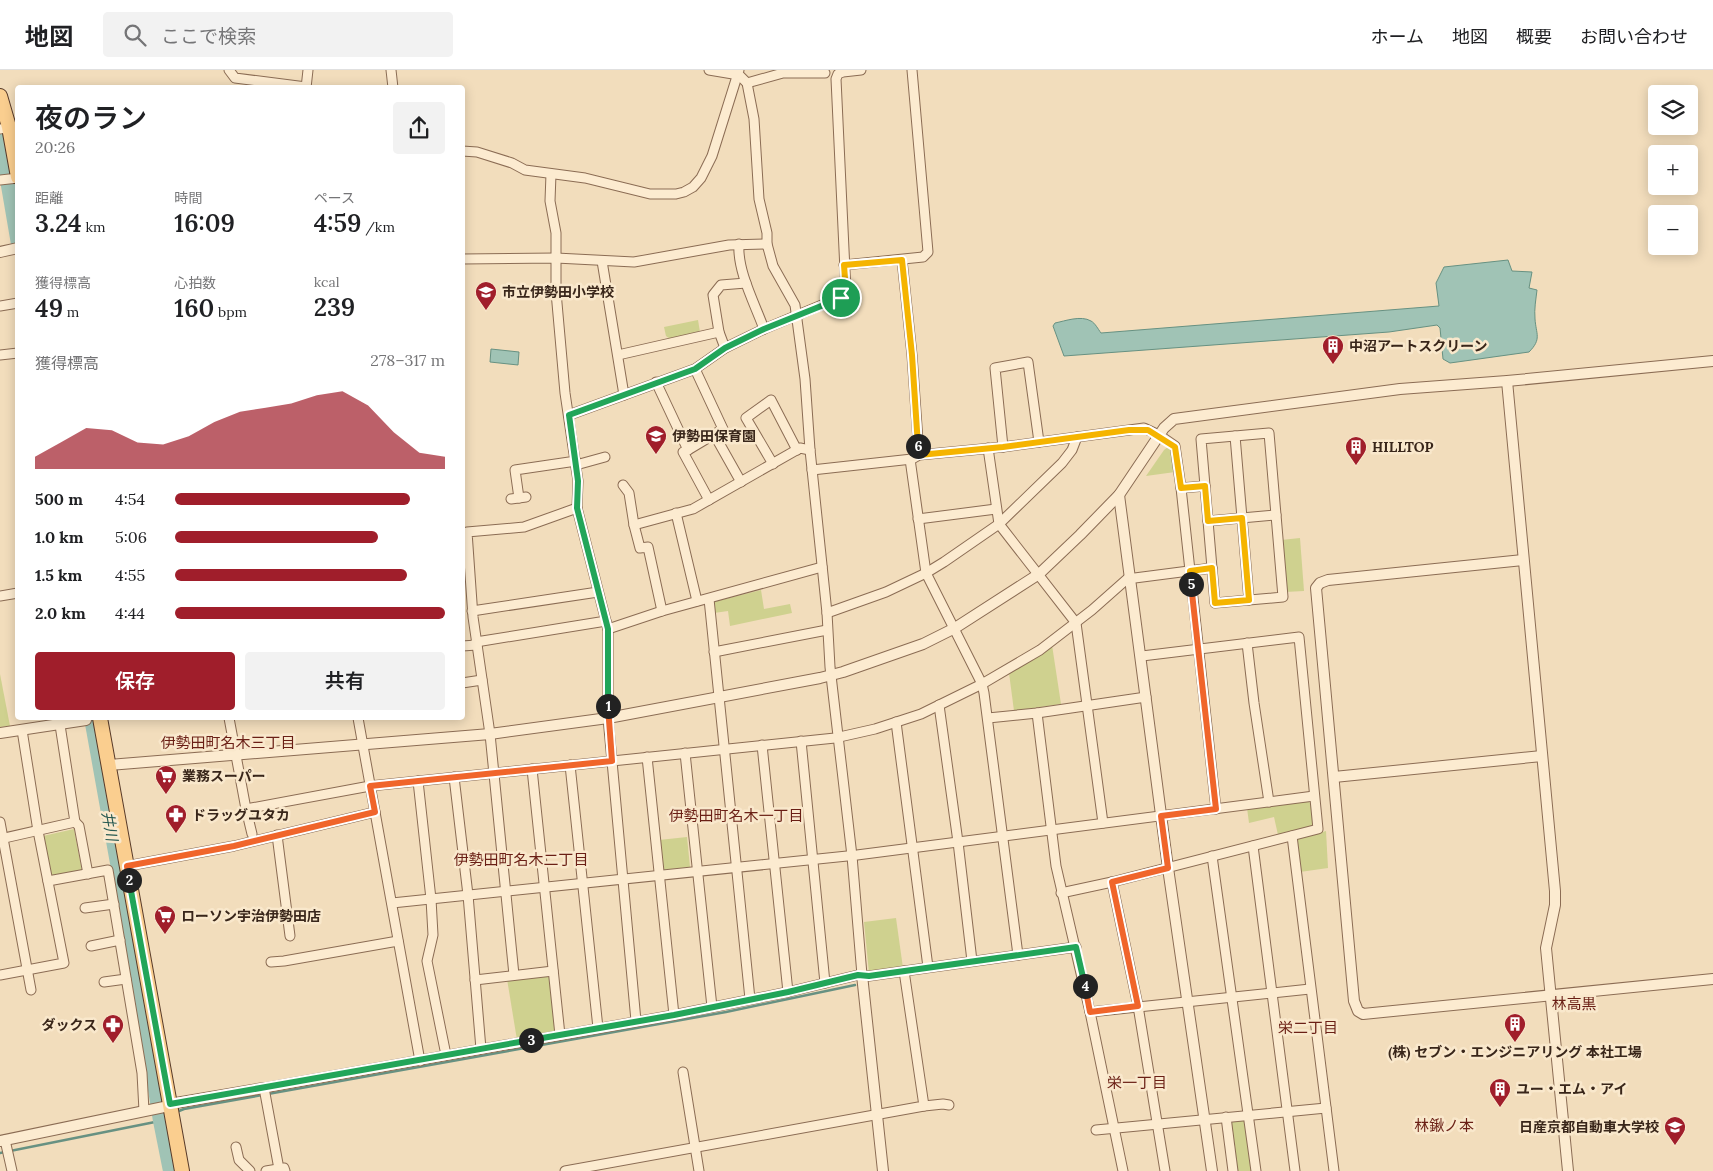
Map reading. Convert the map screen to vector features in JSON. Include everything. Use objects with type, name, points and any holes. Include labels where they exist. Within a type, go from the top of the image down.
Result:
[{"type":"main road","points":[[0,96],[15,172]]},
{"type":"main road","points":[[100,720],[167,1105],[182,1171]]},
{"type":"street","points":[[229,70],[235,78],[290,85]]},
{"type":"street","points":[[306,85],[308,70]]},
{"type":"street","points":[[391,70],[393,85]]},
{"type":"street","points":[[710,70],[739,72]]},
{"type":"street","points":[[569,415],[695,369],[725,348],[764,329],[841,298],[846,292],[836,79],[838,74],[843,72],[861,70]]},
{"type":"street","points":[[844,265],[923,258],[928,252],[912,70]]},
{"type":"street","points":[[739,72],[747,83],[754,119],[759,199],[767,233],[767,244],[773,266],[795,305],[805,380],[831,675],[852,856],[862,975],[883,1171]]},
{"type":"street","points":[[465,150],[477,152],[512,163],[525,170],[585,178],[650,194],[684,192],[693,187],[707,167],[739,72]]},
{"type":"street","points":[[747,83],[783,73],[825,73]]},
{"type":"street","points":[[551,174],[550,201],[556,233],[556,292],[578,481],[577,508],[607,625],[608,718],[636,1021]]},
{"type":"street","points":[[0,180],[15,178]]},
{"type":"street","points":[[739,244],[738,256],[746,283],[764,329]]},
{"type":"street","points":[[465,259],[556,258],[634,262],[728,245],[767,244]]},
{"type":"street","points":[[2,251],[15,249]]},
{"type":"street","points":[[902,260],[912,355],[919,455]]},
{"type":"street","points":[[602,261],[624,394]]},
{"type":"street","points":[[725,348],[719,332],[714,295],[721,286],[746,283]]},
{"type":"street","points":[[0,306],[15,304]]},
{"type":"street","points":[[618,355],[719,332]]},
{"type":"street","points":[[0,355],[15,353]]},
{"type":"street","points":[[109,765],[490,734],[608,718],[831,675],[923,644],[955,628],[1038,574],[1119,495],[1164,428],[1175,419],[1400,389],[1507,381],[1713,361]]},
{"type":"street","points":[[1003,447],[995,368],[1028,362],[1039,442]]},
{"type":"street","points":[[695,369],[723,428],[683,452],[709,500]]},
{"type":"street","points":[[1507,381],[1555,891],[1555,905],[1546,948],[1568,1171]]},
{"type":"street","points":[[656,382],[688,450]]},
{"type":"street","points":[[772,464],[746,418],[771,400],[797,450]]},
{"type":"street","points":[[812,470],[1144,428],[1159,435],[1175,447],[1216,809]]},
{"type":"street","points":[[1269,433],[1283,597],[1215,603],[1201,439],[1235,436],[1269,433]]},
{"type":"street","points":[[714,434],[741,482]]},
{"type":"street","points":[[1235,436],[1249,600]]},
{"type":"street","points":[[827,613],[886,592],[926,572],[944,562],[999,524],[1062,463],[1072,450],[1078,437]]},
{"type":"street","points":[[634,525],[693,508],[800,448],[810,450]]},
{"type":"street","points":[[988,448],[999,524],[1076,623],[1104,823]]},
{"type":"street","points":[[518,498],[515,470],[576,463],[605,457]]},
{"type":"street","points":[[910,459],[926,572],[982,684],[1018,955]]},
{"type":"street","points":[[623,485],[629,493],[640,548],[648,547],[662,611]]},
{"type":"street","points":[[1181,488],[1205,486]]},
{"type":"street","points":[[1119,495],[1142,656],[1168,868],[1212,1171]]},
{"type":"street","points":[[514,976],[490,734],[472,614],[467,532],[524,527],[577,508]]},
{"type":"street","points":[[918,519],[996,509]]},
{"type":"street","points":[[676,514],[697,601]]},
{"type":"street","points":[[1208,521],[1276,515]]},
{"type":"street","points":[[1523,560],[1328,580],[1320,583],[1316,588],[1354,1001],[1358,1011],[1363,1014],[1713,979]]},
{"type":"street","points":[[465,646],[607,625],[822,567]]},
{"type":"street","points":[[246,809],[370,786],[839,737],[921,714],[982,684],[1040,650],[1076,623],[1127,579],[1212,568]]},
{"type":"street","points":[[465,616],[598,592]]},
{"type":"street","points":[[0,596],[15,594]]},
{"type":"street","points":[[708,599],[750,999]]},
{"type":"street","points":[[714,652],[828,630]]},
{"type":"street","points":[[1062,893],[1318,829],[1299,637],[1142,656]]},
{"type":"street","points":[[1247,644],[1269,802]]},
{"type":"street","points":[[465,683],[482,680]]},
{"type":"street","points":[[988,718],[1146,697]]},
{"type":"street","points":[[939,704],[972,962]]},
{"type":"street","points":[[1037,713],[1062,893],[1076,947],[1123,1171]]},
{"type":"street","points":[[0,733],[79,720]]},
{"type":"street","points":[[229,720],[252,834]]},
{"type":"street","points":[[358,720],[420,1061]]},
{"type":"street","points":[[896,722],[928,967]]},
{"type":"street","points":[[60,724],[75,822],[79,826],[88,874]]},
{"type":"street","points":[[0,975],[64,963],[38,831],[22,730]]},
{"type":"street","points":[[801,741],[825,982]]},
{"type":"street","points":[[762,745],[776,863],[788,992]]},
{"type":"street","points":[[685,753],[712,1007]]},
{"type":"street","points":[[1334,777],[1542,756]]},
{"type":"street","points":[[647,757],[674,1015]]},
{"type":"street","points":[[570,765],[598,1028]]},
{"type":"street","points":[[532,769],[560,1035]]},
{"type":"street","points":[[454,777],[468,895],[481,1049]]},
{"type":"street","points":[[418,781],[433,935],[427,961],[446,1055]]},
{"type":"street","points":[[392,903],[852,856],[1314,796]]},
{"type":"street","points":[[127,866],[234,846],[375,812]]},
{"type":"street","points":[[0,822],[1,839],[31,990]]},
{"type":"street","points":[[1,839],[75,822]]},
{"type":"street","points":[[277,836],[290,936]]},
{"type":"street","points":[[1292,836],[1334,1171]]},
{"type":"street","points":[[1253,846],[1295,1171]]},
{"type":"street","points":[[1212,856],[1256,1171]]},
{"type":"street","points":[[48,881],[108,870],[142,1073],[146,1111]]},
{"type":"street","points":[[1112,882],[1138,1006],[1165,1171]]},
{"type":"street","points":[[85,908],[114,904]]},
{"type":"street","points":[[91,946],[120,940]]},
{"type":"street","points":[[271,962],[398,941]]},
{"type":"street","points":[[12,1171],[5,1145],[167,1105],[265,1090],[446,1055],[674,1015],[862,975],[869,976],[1076,947]]},
{"type":"street","points":[[475,980],[552,971]]},
{"type":"street","points":[[904,971],[924,1106]]},
{"type":"street","points":[[104,982],[126,979]]},
{"type":"street","points":[[1090,1012],[1310,989]]},
{"type":"street","points":[[683,1072],[700,1171]]},
{"type":"street","points":[[265,1090],[282,1170],[266,1171]]},
{"type":"street","points":[[565,1171],[924,1106],[949,1105]]},
{"type":"street","points":[[1096,1130],[1326,1108]]},
{"type":"street","points":[[1226,1117],[1233,1171]]},
{"type":"street","points":[[236,1146],[239,1160],[250,1171]]},
{"type":"green space","points":[[698,320],[700,332],[670,339],[666,336],[664,327]]},
{"type":"green space","points":[[1169,446],[1171,447],[1175,472],[1146,476],[1164,450]]},
{"type":"green space","points":[[1300,538],[1304,591],[1285,592],[1281,540]]},
{"type":"green space","points":[[761,590],[764,609],[790,604],[792,613],[730,626],[728,611],[714,613],[713,602]]},
{"type":"green space","points":[[1052,645],[1061,704],[1014,711],[1009,673]]},
{"type":"green space","points":[[0,674],[10,726],[0,727]]},
{"type":"green space","points":[[1307,801],[1312,804],[1314,822],[1311,827],[1278,835],[1274,817],[1249,823],[1247,808]]},
{"type":"green space","points":[[74,829],[82,871],[54,877],[51,875],[43,836]]},
{"type":"green space","points":[[1326,831],[1328,868],[1300,872],[1296,842],[1298,839]]},
{"type":"green space","points":[[687,837],[690,867],[662,870],[659,840]]},
{"type":"green space","points":[[896,918],[903,968],[869,973],[864,922]]},
{"type":"green space","points":[[550,974],[556,1033],[517,1040],[507,979]]},
{"type":"green space","points":[[1243,1118],[1247,1121],[1254,1171],[1235,1171],[1228,1121]]},
{"type":"shaded area","points":[[1508,260],[1512,271],[1532,272],[1529,288],[1537,290],[1535,319],[1537,340],[1529,352],[1450,363],[1443,359],[1440,328],[1437,325],[1389,332],[1064,356],[1053,326],[1055,323],[1083,318],[1092,322],[1101,333],[1439,306],[1436,283],[1444,267]]},
{"type":"shaded area","points":[[491,349],[519,352],[518,365],[490,362]]},
{"type":"waterway","name":"井川","points":[[0,139],[15,226]]},
{"type":"waterway","name":"井川","points":[[91,720],[170,1171]]},
{"type":"waterway","points":[[179,1111],[726,1012],[855,985]]},
{"type":"waterway","points":[[0,1153],[160,1121],[166,1118]]},
{"type":"place","name":"市立伊勢田小学校","points":[[486,311]]},
{"type":"place","name":"中沼アートスクリーン","points":[[1333,365]]},
{"type":"place","name":"伊勢田保育園","points":[[656,455]]},
{"type":"place","name":"HILLTOP","points":[[1356,466]]},
{"type":"place","name":"業務スーパー","points":[[166,795]]},
{"type":"place","name":"ドラッグユタカ","points":[[176,834]]},
{"type":"place","name":"ローソン宇治伊勢田店","points":[[165,935]]},
{"type":"place","name":"(株) セブン・エンジニアリング 本社工場","points":[[1515,1043]]},
{"type":"place","name":"ダックス","points":[[113,1044]]},
{"type":"place","name":"ユー・エム・アイ","points":[[1500,1108]]},
{"type":"place","name":"日産京都自動車大学校","points":[[1675,1146]]},
{"type":"district","name":"伊勢田町名木三丁目","points":[[228,742]]},
{"type":"district","name":"伊勢田町名木一丁目","points":[[736,815]]},
{"type":"district","name":"伊勢田町名木二丁目","points":[[521,859]]},
{"type":"district","name":"林高黒","points":[[1574,1003]]},
{"type":"district","name":"栄二丁目","points":[[1308,1027]]},
{"type":"district","name":"栄一丁目","points":[[1137,1082]]},
{"type":"district","name":"林鍬ノ本","points":[[1444,1125]]},
{"type":"route","points":[[902,260],[912,355],[919,455],[1003,447],[1144,428],[1159,435],[1175,447],[1181,488],[1205,486],[1208,521],[1242,518],[1249,600],[1215,603],[1212,568],[1190,571],[1216,809],[1161,816],[1168,868],[1112,882],[1138,1006],[1090,1012],[1076,947],[869,976],[858,975],[788,992],[674,1015],[170,1104],[127,866],[234,846],[375,812],[370,786],[612,761],[608,718],[608,629],[577,508],[578,481],[569,415],[695,369],[725,348],[764,329],[841,298],[846,292],[844,265],[902,260]]}]
